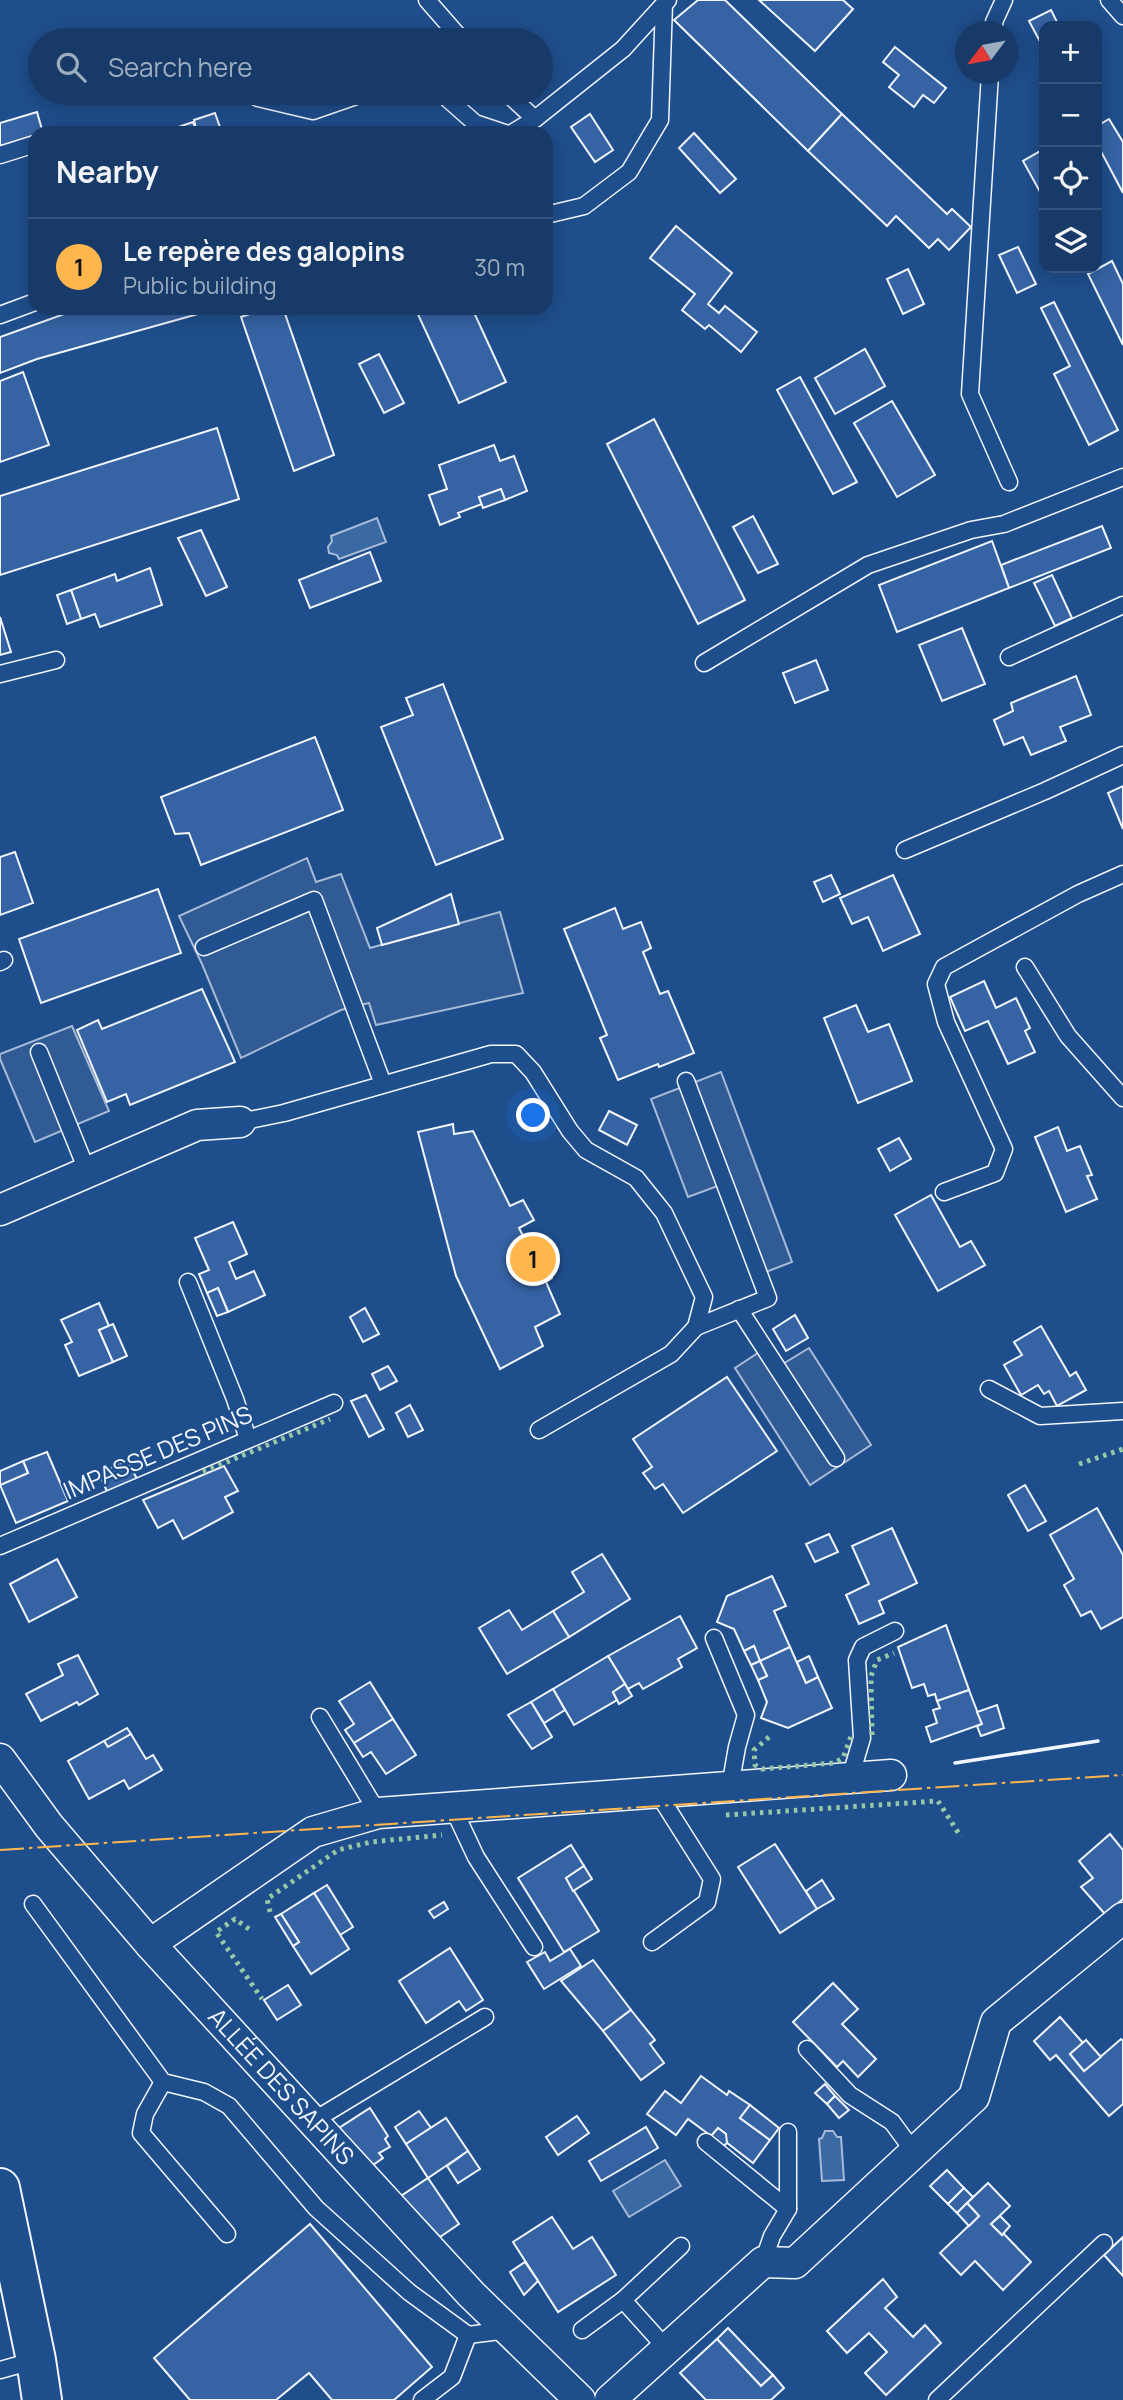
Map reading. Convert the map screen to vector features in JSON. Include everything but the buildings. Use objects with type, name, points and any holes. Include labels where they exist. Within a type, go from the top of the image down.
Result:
[{"type":"main road","points":[[0,2188],[32,2385]]},
{"type":"street","points":[[0,1210],[197,1125],[240,1122]]},
{"type":"street","name":"ALLÉE DES SAPINS","points":[[0,1759],[49,1826],[150,1944],[471,2294],[580,2400]]},
{"type":"street","points":[[150,1944],[313,1832],[378,1813],[891,1775]]},
{"type":"street","points":[[610,2400],[763,2262],[795,2263],[974,2097],[996,2022],[1123,1918]]},
{"type":"lane","points":[[427,0],[452,28]]},
{"type":"lane","points":[[994,21],[1004,0]]},
{"type":"lane","points":[[1109,0],[1123,16]]},
{"type":"lane","points":[[553,104],[622,49],[666,2]]},
{"type":"lane","points":[[553,213],[584,206],[629,172],[660,120],[666,2]]},
{"type":"lane","points":[[989,84],[970,394],[1009,482]]},
{"type":"lane","points":[[288,105],[313,111],[330,105]]},
{"type":"lane","points":[[455,105],[475,123],[484,126]]},
{"type":"lane","points":[[519,105],[534,119]]},
{"type":"lane","points":[[523,126],[552,105]]},
{"type":"lane","points":[[0,155],[28,146]]},
{"type":"lane","points":[[0,315],[28,305]]},
{"type":"lane","points":[[704,663],[868,565],[971,530],[1004,524],[1123,477]]},
{"type":"lane","points":[[1009,657],[1123,605]]},
{"type":"lane","points":[[0,674],[56,660]]},
{"type":"lane","points":[[905,850],[1123,755]]},
{"type":"lane","points":[[944,1192],[995,1173],[1004,1149],[946,1022],[936,984],[944,967],[1078,894],[1123,874]]},
{"type":"lane","points":[[204,947],[314,900],[383,1084]]},
{"type":"lane","points":[[1025,967],[1068,1035],[1123,1098]]},
{"type":"lane","points":[[39,1052],[88,1173]]},
{"type":"lane","points":[[240,1122],[284,1113],[491,1054],[516,1055],[533,1072],[570,1131],[586,1150],[636,1178],[664,1213],[704,1297],[696,1327]]},
{"type":"lane","points":[[539,1430],[671,1354],[696,1327],[768,1298],[686,1081]]},
{"type":"lane","points":[[188,1282],[235,1399],[248,1440]]},
{"type":"lane","points":[[739,1309],[836,1458]]},
{"type":"lane","points":[[989,1389],[1040,1416],[1123,1411]]},
{"type":"lane","name":"IMPASSE DES PINS","points":[[0,1546],[334,1403]]},
{"type":"lane","points":[[850,1778],[862,1738],[856,1660],[863,1647],[895,1631]]},
{"type":"lane","points":[[714,1638],[746,1715],[730,1787]]},
{"type":"lane","points":[[320,1717],[378,1813]]},
{"type":"lane","points":[[652,1942],[707,1902],[712,1879],[657,1792]]},
{"type":"lane","points":[[453,1808],[476,1857],[534,1947]]},
{"type":"lane","points":[[33,1904],[163,2082],[204,2092],[229,2106],[316,2208],[409,2292],[468,2335],[508,2330]]},
{"type":"lane","points":[[313,2121],[485,2017]]},
{"type":"lane","points":[[807,2049],[850,2095],[892,2122],[914,2152]]},
{"type":"lane","points":[[163,2082],[145,2114],[141,2133],[227,2234]]},
{"type":"lane","points":[[763,2262],[772,2236],[788,2209],[788,2132]]},
{"type":"lane","points":[[706,2142],[788,2209]]},
{"type":"lane","points":[[937,2400],[1104,2243]]},
{"type":"lane","points":[[582,2330],[623,2300],[681,2246]]},
{"type":"lane","points":[[623,2300],[667,2349]]},
{"type":"lane","points":[[422,2400],[453,2377],[468,2335]]},
{"type":"shaded area","points":[[377,518],[386,542],[339,559],[337,555],[329,553],[331,536]]},
{"type":"shaded area","points":[[307,858],[316,882],[341,874],[370,948],[500,912],[523,993],[376,1025],[369,1003],[341,1010],[241,1058],[179,916]]},
{"type":"shaded area","points":[[72,1026],[109,1111],[35,1142],[0,1054]]},
{"type":"shaded area","points":[[721,1072],[792,1262],[766,1272],[731,1181],[688,1197],[651,1099]]},
{"type":"shaded area","points":[[809,1348],[871,1445],[810,1485],[735,1368],[761,1351],[773,1370]]},
{"type":"shaded area","points":[[825,2131],[833,2131],[837,2137],[841,2137],[844,2180],[822,2181],[819,2139]]},
{"type":"shaded area","points":[[665,2160],[681,2186],[629,2217],[613,2191]]},
{"type":"hedge","points":[[203,1472],[330,1419]]},
{"type":"hedge","points":[[1079,1464],[1123,1449]]},
{"type":"hedge","points":[[872,1735],[871,1676],[877,1660],[894,1653]]},
{"type":"hedge","points":[[769,1737],[754,1750],[755,1765],[762,1769],[834,1763],[843,1758],[852,1734]]},
{"type":"hedge","points":[[726,1815],[938,1801],[961,1837]]},
{"type":"hedge","points":[[270,1912],[267,1899],[338,1850],[371,1842],[442,1835]]},
{"type":"hedge","points":[[249,1929],[235,1919],[216,1932],[262,1999]]},
{"type":"wall","points":[[955,1763],[1098,1741]]},
{"type":"power","points":[[0,1850],[1123,1775]]},
{"type":"place","name":"Le repère des galopins","points":[[533,1259]]}]
